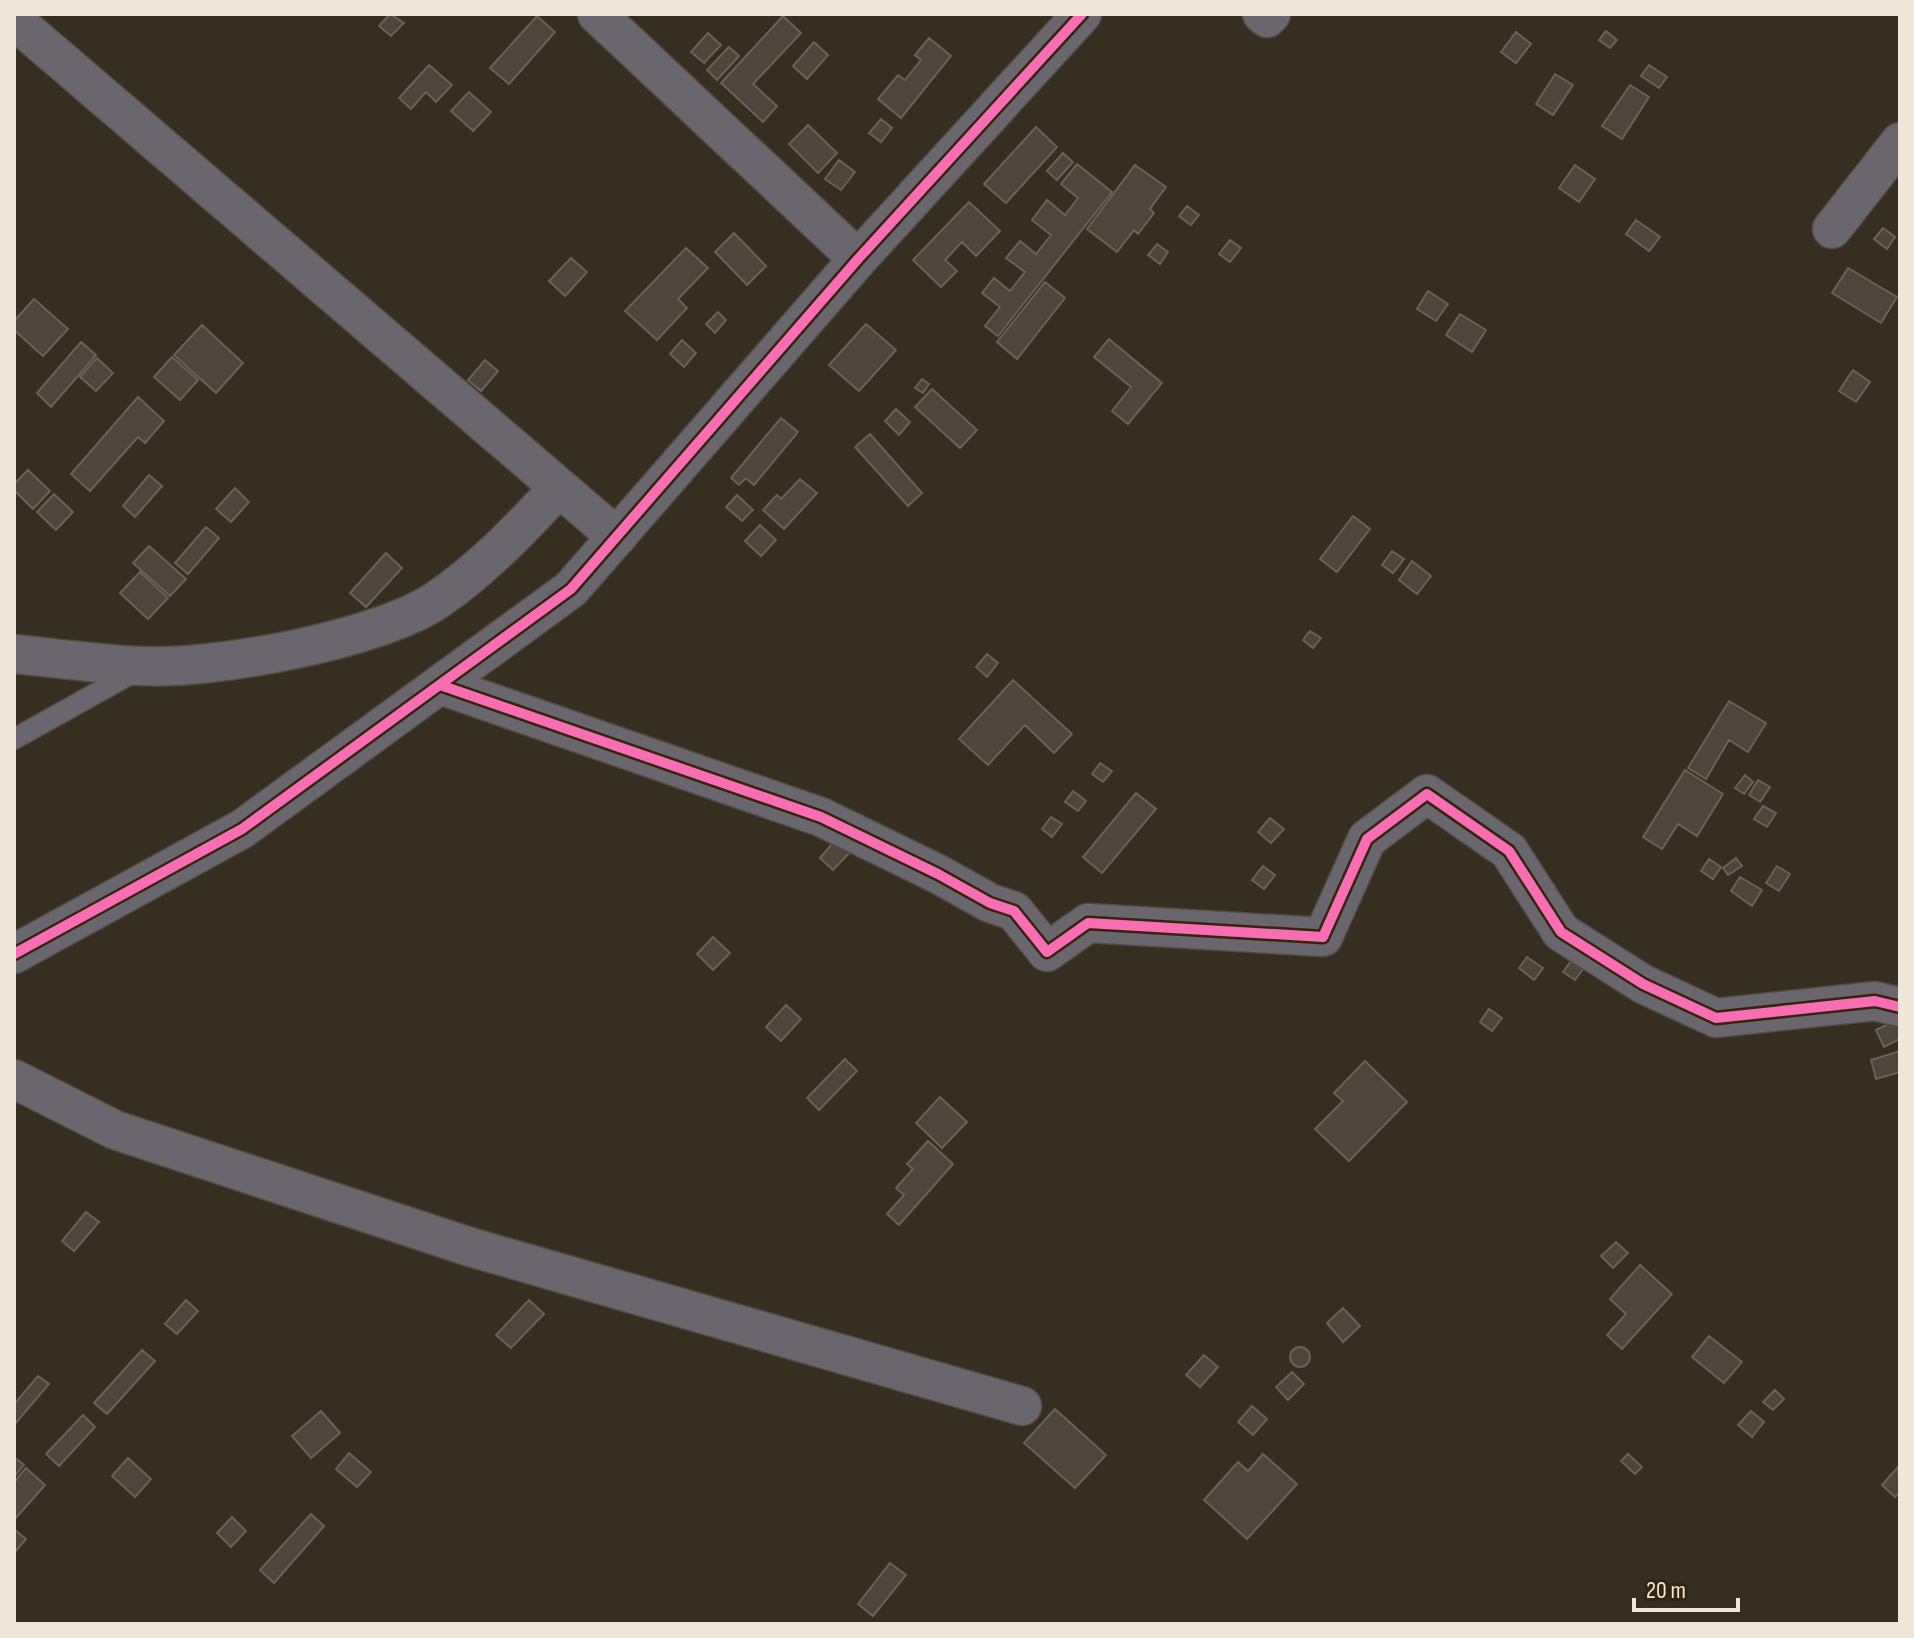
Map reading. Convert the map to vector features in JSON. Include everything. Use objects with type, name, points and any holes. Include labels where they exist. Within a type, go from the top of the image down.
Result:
[{"type":"street","points":[[597,14],[858,259]]},
{"type":"street","points":[[14,954],[242,829],[571,589],[858,259],[1082,14]]},
{"type":"street","points":[[1262,14],[1267,18],[1271,14]]},
{"type":"street","points":[[14,20],[617,537]]},
{"type":"street","points":[[1832,229],[1900,142]]},
{"type":"street","points":[[14,654],[145,666],[263,656],[389,623],[435,602],[491,559],[558,489]]},
{"type":"street","points":[[440,685],[821,817],[990,903],[1014,911],[1047,952],[1088,923],[1323,937],[1367,839],[1427,794],[1509,851],[1561,932],[1643,984],[1716,1018],[1875,1001],[1900,1007]]},
{"type":"street","points":[[14,1079],[115,1130],[470,1247],[1022,1406]]},
{"type":"lane","points":[[14,739],[145,666]]},
{"type":"building","points":[[390,14],[404,23],[391,36],[379,26]]},
{"type":"building","points":[[537,16],[555,32],[509,84],[490,68]]},
{"type":"building","points":[[783,16],[801,33],[753,84],[777,106],[763,122],[721,83]]},
{"type":"building","points":[[1606,31],[1617,40],[1610,48],[1599,40]]},
{"type":"building","points":[[1516,32],[1531,44],[1516,63],[1501,52]]},
{"type":"building","points":[[708,33],[721,45],[704,63],[691,52]]},
{"type":"building","points":[[929,38],[951,56],[901,118],[878,99],[898,75],[905,80],[921,60],[915,55]]},
{"type":"building","points":[[814,42],[828,55],[807,79],[793,66]]},
{"type":"building","points":[[729,47],[739,56],[717,80],[707,70]]},
{"type":"building","points":[[429,65],[452,85],[436,102],[426,92],[411,109],[399,98]]},
{"type":"building","points":[[1649,65],[1667,77],[1659,88],[1641,76]]},
{"type":"building","points":[[1555,74],[1573,85],[1553,115],[1536,104]]},
{"type":"building","points":[[1630,85],[1649,97],[1622,139],[1602,126]]},
{"type":"building","points":[[469,92],[491,112],[473,131],[451,111]]},
{"type":"building","points":[[881,119],[892,128],[881,142],[869,133]]},
{"type":"building","points":[[808,125],[837,153],[818,173],[789,144]]},
{"type":"building","points":[[1036,127],[1057,147],[1006,203],[984,184]]},
{"type":"building","points":[[1063,153],[1073,162],[1057,180],[1047,171]]},
{"type":"building","points":[[839,160],[855,172],[841,190],[825,179]]},
{"type":"building","points":[[1077,164],[1112,192],[998,336],[985,326],[1000,307],[982,293],[994,278],[1010,291],[1025,272],[1006,258],[1020,241],[1036,254],[1051,235],[1032,220],[1047,200],[1065,215],[1078,198],[1061,184]]},
{"type":"building","points":[[1135,165],[1166,187],[1150,209],[1154,213],[1138,234],[1134,230],[1117,252],[1087,229]]},
{"type":"building","points":[[1575,165],[1595,179],[1579,202],[1559,188]]},
{"type":"building","points":[[969,202],[1000,231],[976,256],[962,242],[945,260],[957,271],[941,287],[913,260]]},
{"type":"building","points":[[1187,206],[1199,215],[1191,225],[1179,216]]},
{"type":"building","points":[[1636,220],[1660,237],[1649,251],[1626,234]]},
{"type":"building","points":[[1883,228],[1895,237],[1887,249],[1874,239]]},
{"type":"building","points":[[734,233],[766,266],[747,285],[715,252]]},
{"type":"building","points":[[1230,240],[1241,248],[1230,262],[1219,254]]},
{"type":"building","points":[[1157,244],[1168,252],[1160,264],[1148,255]]},
{"type":"building","points":[[686,248],[708,268],[678,299],[687,308],[657,340],[625,311]]},
{"type":"building","points":[[571,258],[587,272],[565,296],[549,281]]},
{"type":"building","points":[[1848,268],[1897,297],[1881,323],[1832,293]]},
{"type":"building","points":[[1045,282],[1065,298],[1017,359],[997,342]]},
{"type":"building","points":[[1428,291],[1448,304],[1436,321],[1417,309]]},
{"type":"building","points":[[34,299],[68,329],[43,356],[14,330],[14,321]]},
{"type":"building","points":[[718,312],[726,320],[715,333],[706,324]]},
{"type":"building","points":[[1460,314],[1486,330],[1472,352],[1446,335]]},
{"type":"building","points":[[866,324],[896,350],[859,391],[829,365]]},
{"type":"building","points":[[202,325],[243,363],[216,393],[174,355]]},
{"type":"building","points":[[1109,339],[1162,383],[1128,424],[1112,411],[1131,387],[1094,357]]},
{"type":"building","points":[[682,340],[696,353],[684,367],[670,354]]},
{"type":"building","points":[[81,342],[96,355],[51,407],[37,393]]},
{"type":"building","points":[[172,357],[198,380],[180,400],[154,377]]},
{"type":"building","points":[[97,358],[113,373],[96,391],[80,377]]},
{"type":"building","points":[[485,360],[498,371],[481,391],[468,380]]},
{"type":"building","points":[[1853,370],[1870,382],[1856,402],[1839,391]]},
{"type":"building","points":[[922,379],[929,384],[923,393],[915,388]]},
{"type":"building","points":[[932,389],[977,430],[960,448],[915,407]]},
{"type":"building","points":[[138,397],[164,421],[145,443],[138,437],[90,491],[71,474]]},
{"type":"building","points":[[896,409],[910,422],[899,435],[885,421]]},
{"type":"building","points":[[781,418],[798,432],[754,485],[746,478],[739,485],[731,478]]},
{"type":"building","points":[[870,434],[922,493],[908,506],[855,447]]},
{"type":"building","points":[[28,470],[50,491],[33,509],[14,490],[14,484]]},
{"type":"building","points":[[149,475],[162,486],[135,517],[123,506]]},
{"type":"building","points":[[800,479],[817,493],[784,529],[763,510],[777,495],[781,499]]},
{"type":"building","points":[[235,488],[249,502],[231,522],[216,509]]},
{"type":"building","points":[[54,494],[73,512],[56,530],[37,512]]},
{"type":"building","points":[[737,495],[753,510],[742,521],[726,507]]},
{"type":"building","points":[[1353,516],[1370,529],[1337,572],[1320,559]]},
{"type":"building","points":[[760,525],[776,540],[761,556],[745,541]]},
{"type":"building","points":[[206,527],[219,538],[188,574],[175,563]]},
{"type":"building","points":[[149,546],[186,579],[170,596],[133,563]]},
{"type":"building","points":[[1392,551],[1404,559],[1393,573],[1382,565]]},
{"type":"building","points":[[386,553],[402,568],[366,607],[350,593]]},
{"type":"building","points":[[1412,561],[1431,576],[1417,594],[1399,580]]},
{"type":"building","points":[[140,572],[168,598],[148,619],[120,593]]},
{"type":"building","points":[[1310,631],[1321,638],[1313,648],[1303,640]]},
{"type":"building","points":[[987,654],[998,663],[987,677],[976,667]]},
{"type":"building","points":[[1013,680],[1072,734],[1054,753],[1025,725],[988,765],[959,739]]},
{"type":"building","points":[[1729,701],[1766,723],[1748,752],[1729,740],[1706,779],[1688,768]]},
{"type":"building","points":[[1100,763],[1112,771],[1103,782],[1092,774]]},
{"type":"building","points":[[1685,770],[1723,794],[1697,836],[1678,824],[1662,849],[1643,837]]},
{"type":"building","points":[[1745,775],[1753,782],[1744,794],[1735,788]]},
{"type":"building","points":[[1758,780],[1770,787],[1760,802],[1749,795]]},
{"type":"building","points":[[1073,791],[1086,801],[1078,811],[1065,802]]},
{"type":"building","points":[[1136,793],[1156,809],[1102,873],[1083,857]]},
{"type":"building","points":[[1763,806],[1776,813],[1767,827],[1754,819]]},
{"type":"building","points":[[1051,817],[1062,824],[1052,837],[1042,829]]},
{"type":"building","points":[[1270,818],[1284,829],[1271,843],[1258,832]]},
{"type":"building","points":[[838,837],[852,850],[833,870],[820,858]]},
{"type":"building","points":[[1736,858],[1742,866],[1728,875],[1723,868]]},
{"type":"building","points":[[1709,859],[1721,867],[1713,879],[1701,871]]},
{"type":"building","points":[[1263,866],[1275,875],[1264,889],[1252,880]]},
{"type":"building","points":[[1777,866],[1790,874],[1779,891],[1766,883]]},
{"type":"building","points":[[1740,877],[1762,890],[1752,906],[1731,891]]},
{"type":"building","points":[[713,937],[730,953],[713,970],[697,954]]},
{"type":"building","points":[[1527,957],[1543,968],[1534,980],[1519,968]]},
{"type":"building","points":[[1571,961],[1583,969],[1575,980],[1563,972]]},
{"type":"building","points":[[786,1005],[801,1019],[781,1041],[766,1027]]},
{"type":"building","points":[[1489,1009],[1502,1018],[1492,1031],[1480,1022]]},
{"type":"building","points":[[1900,1018],[1900,1039],[1884,1047],[1876,1030]]},
{"type":"building","points":[[1900,1051],[1900,1072],[1876,1079],[1871,1060]]},
{"type":"building","points":[[845,1059],[857,1071],[819,1110],[807,1098]]},
{"type":"building","points":[[1365,1061],[1407,1102],[1349,1161],[1315,1129],[1343,1101],[1334,1093]]},
{"type":"building","points":[[940,1097],[967,1122],[942,1148],[916,1123]]},
{"type":"building","points":[[928,1141],[953,1164],[899,1225],[887,1214],[904,1195],[896,1188],[913,1169],[907,1164]]},
{"type":"building","points":[[86,1212],[99,1222],[74,1251],[62,1241]]},
{"type":"building","points":[[1616,1242],[1628,1253],[1613,1268],[1601,1256]]},
{"type":"building","points":[[1640,1265],[1672,1294],[1622,1349],[1607,1335],[1626,1314],[1610,1299]]},
{"type":"building","points":[[186,1300],[198,1311],[177,1334],[165,1324]]},
{"type":"building","points":[[529,1300],[544,1314],[511,1348],[496,1335]]},
{"type":"building","points":[[1343,1308],[1360,1326],[1343,1342],[1327,1323]]},
{"type":"building","points":[[1709,1336],[1742,1362],[1724,1383],[1692,1357]]},
{"type":"building","points":[[1300,1347],[1307,1350],[1310,1357],[1307,1364],[1300,1367],[1293,1364],[1290,1357],[1293,1350]]},
{"type":"building","points":[[142,1350],[155,1361],[107,1414],[94,1403]]},
{"type":"building","points":[[1204,1355],[1218,1367],[1200,1387],[1186,1375]]},
{"type":"building","points":[[1292,1372],[1304,1384],[1288,1400],[1276,1387]]},
{"type":"building","points":[[38,1376],[49,1384],[14,1425],[14,1404]]},
{"type":"building","points":[[1775,1390],[1784,1399],[1773,1410],[1763,1402]]},
{"type":"building","points":[[1252,1406],[1267,1419],[1253,1435],[1238,1422]]},
{"type":"building","points":[[1055,1409],[1106,1455],[1075,1488],[1024,1443]]},
{"type":"building","points":[[321,1411],[340,1433],[311,1458],[292,1436]]},
{"type":"building","points":[[1751,1411],[1764,1422],[1752,1437],[1738,1425]]},
{"type":"building","points":[[83,1415],[95,1427],[59,1466],[46,1454]]},
{"type":"building","points":[[349,1453],[371,1472],[357,1487],[336,1469]]},
{"type":"building","points":[[1263,1454],[1297,1484],[1247,1539],[1204,1500],[1238,1462],[1248,1471]]},
{"type":"building","points":[[1628,1454],[1642,1467],[1635,1474],[1621,1461]]},
{"type":"building","points":[[14,1457],[24,1465],[14,1477]]},
{"type":"building","points":[[128,1458],[151,1479],[135,1497],[112,1476]]},
{"type":"building","points":[[1898,1467],[1900,1492],[1895,1497],[1882,1485]]},
{"type":"building","points":[[26,1468],[45,1485],[14,1520],[14,1482]]},
{"type":"building","points":[[311,1514],[324,1526],[274,1583],[260,1570]]},
{"type":"building","points":[[232,1517],[246,1531],[231,1547],[217,1533]]},
{"type":"building","points":[[14,1529],[26,1539],[14,1553]]},
{"type":"building","points":[[890,1563],[906,1575],[873,1616],[858,1604]]},
{"type":"cycle path","points":[[14,954],[242,829],[571,589],[858,259],[1082,14]]},
{"type":"cycle path","points":[[440,685],[821,817],[990,903],[1014,911],[1047,952],[1088,923],[1323,937],[1367,839],[1427,794],[1509,851],[1561,932],[1643,984],[1716,1018],[1875,1001],[1900,1007]]}]
